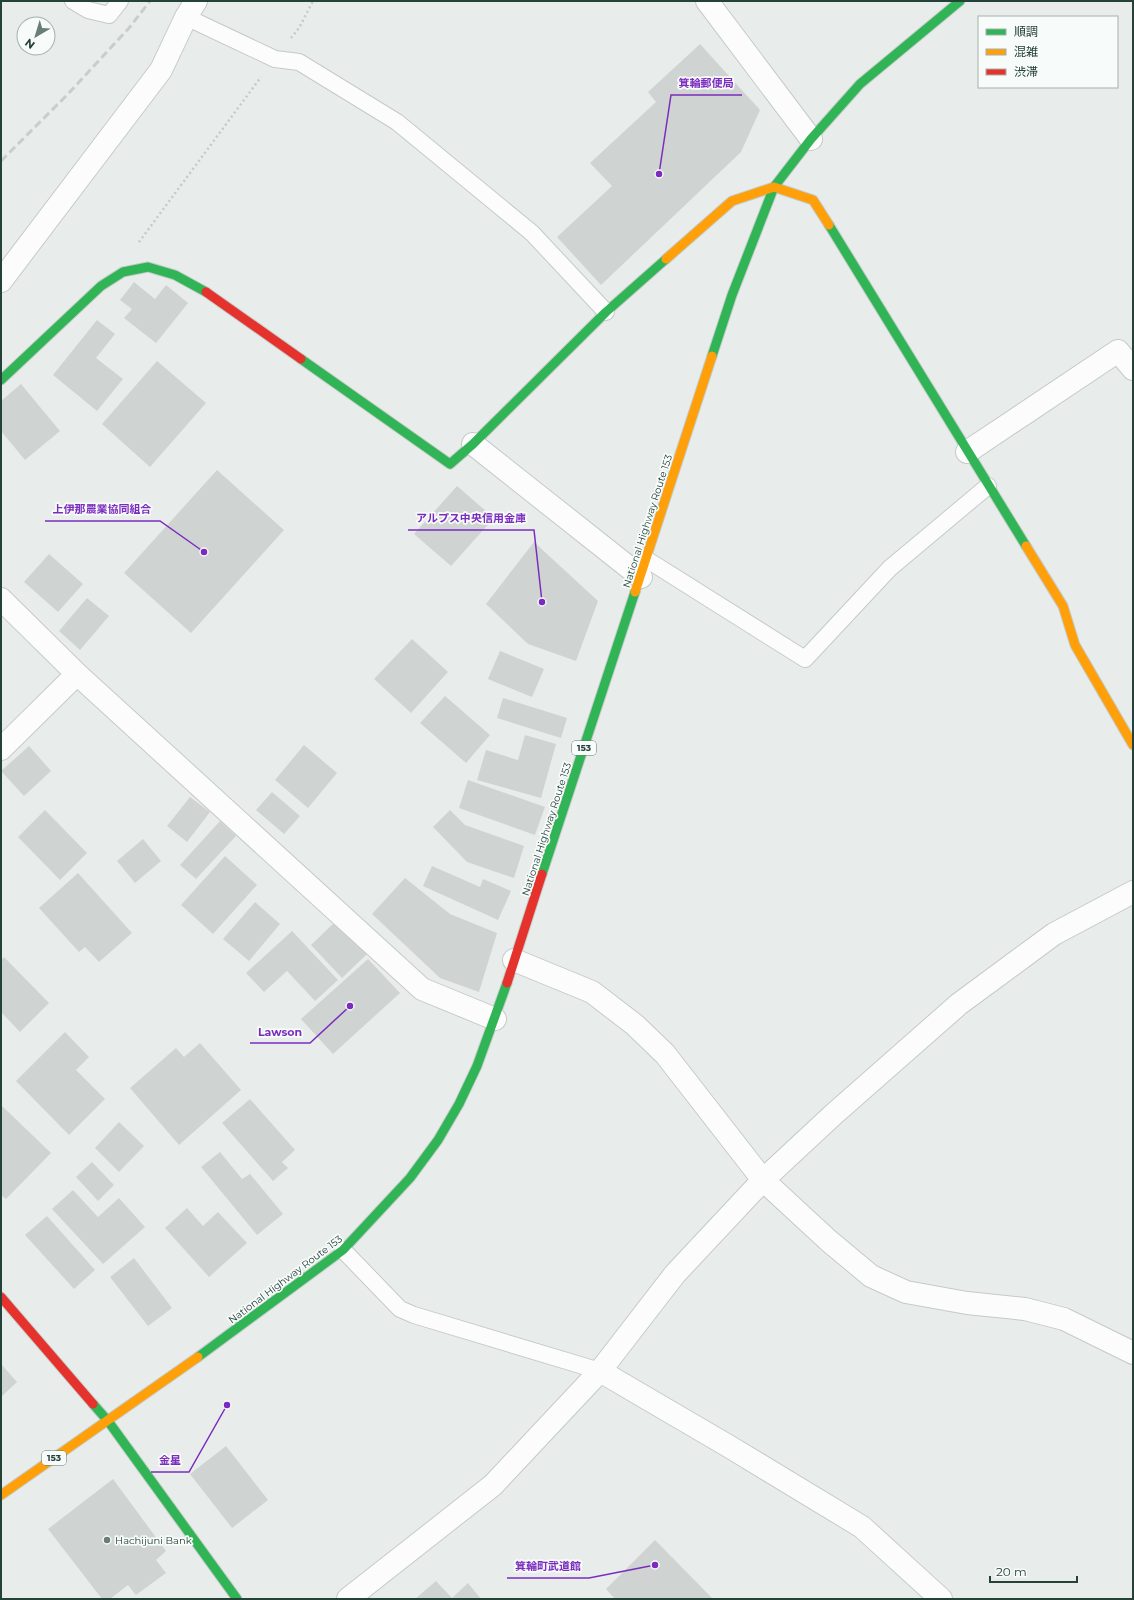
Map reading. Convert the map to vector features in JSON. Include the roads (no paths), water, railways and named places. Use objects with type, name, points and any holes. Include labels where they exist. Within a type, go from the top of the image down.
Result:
[{"type":"main road","name":"National Highway Route 153","points":[[1,1495],[221,1341],[343,1250],[410,1178],[438,1140],[459,1104],[477,1066],[495,1019],[644,568],[732,295],[774,187],[810,139],[860,84],[960,1]]},
{"type":"main road","points":[[1,380],[101,286],[123,272],[148,267],[175,275],[201,288],[450,464],[473,444],[606,312],[732,201],[774,187],[813,200],[1063,606],[1075,645],[1133,746]]},
{"type":"main road","points":[[1,1297],[108,1421],[237,1599]]},
{"type":"street","points":[[707,1],[810,139]]},
{"type":"street","points":[[1,281],[161,70],[191,9]]},
{"type":"street","points":[[967,452],[1118,352],[1133,369]]},
{"type":"street","points":[[473,444],[644,568]]},
{"type":"street","points":[[1,599],[77,674],[422,989],[495,1019]]},
{"type":"street","points":[[1,749],[77,674]]},
{"type":"street","points":[[348,1599],[493,1485],[600,1371],[675,1274],[763,1180],[834,1114],[959,1004],[1054,934],[1133,892]]},
{"type":"street","points":[[514,960],[592,992],[635,1024],[665,1054],[763,1180],[829,1241],[871,1276],[906,1292],[967,1303],[1025,1309],[1064,1319],[1133,1353]]},
{"type":"street","points":[[600,1371],[862,1527],[941,1599]]},
{"type":"lane","points":[[73,1],[88,10],[109,15],[120,1]]},
{"type":"lane","points":[[191,9],[275,59],[299,62],[397,122],[532,233],[606,312]]},
{"type":"lane","points":[[644,568],[805,659],[890,568],[988,486]]},
{"type":"lane","points":[[343,1250],[400,1309],[600,1371]]},
{"type":"railway","points":[[1,161],[67,95],[129,28],[150,1]]},
{"type":"place","name":"箕輪郵便局","points":[[659,174]]},
{"type":"place","name":"上伊那農業協同組合","points":[[204,552]]},
{"type":"place","name":"アルプス中央信用金庫","points":[[542,602]]},
{"type":"place","name":"Lawson","points":[[350,1006]]},
{"type":"place","name":"金星","points":[[227,1405]]},
{"type":"place","name":"Hachijuni Bank","points":[[107,1540]]},
{"type":"place","name":"箕輪町武道館","points":[[655,1565]]}]
